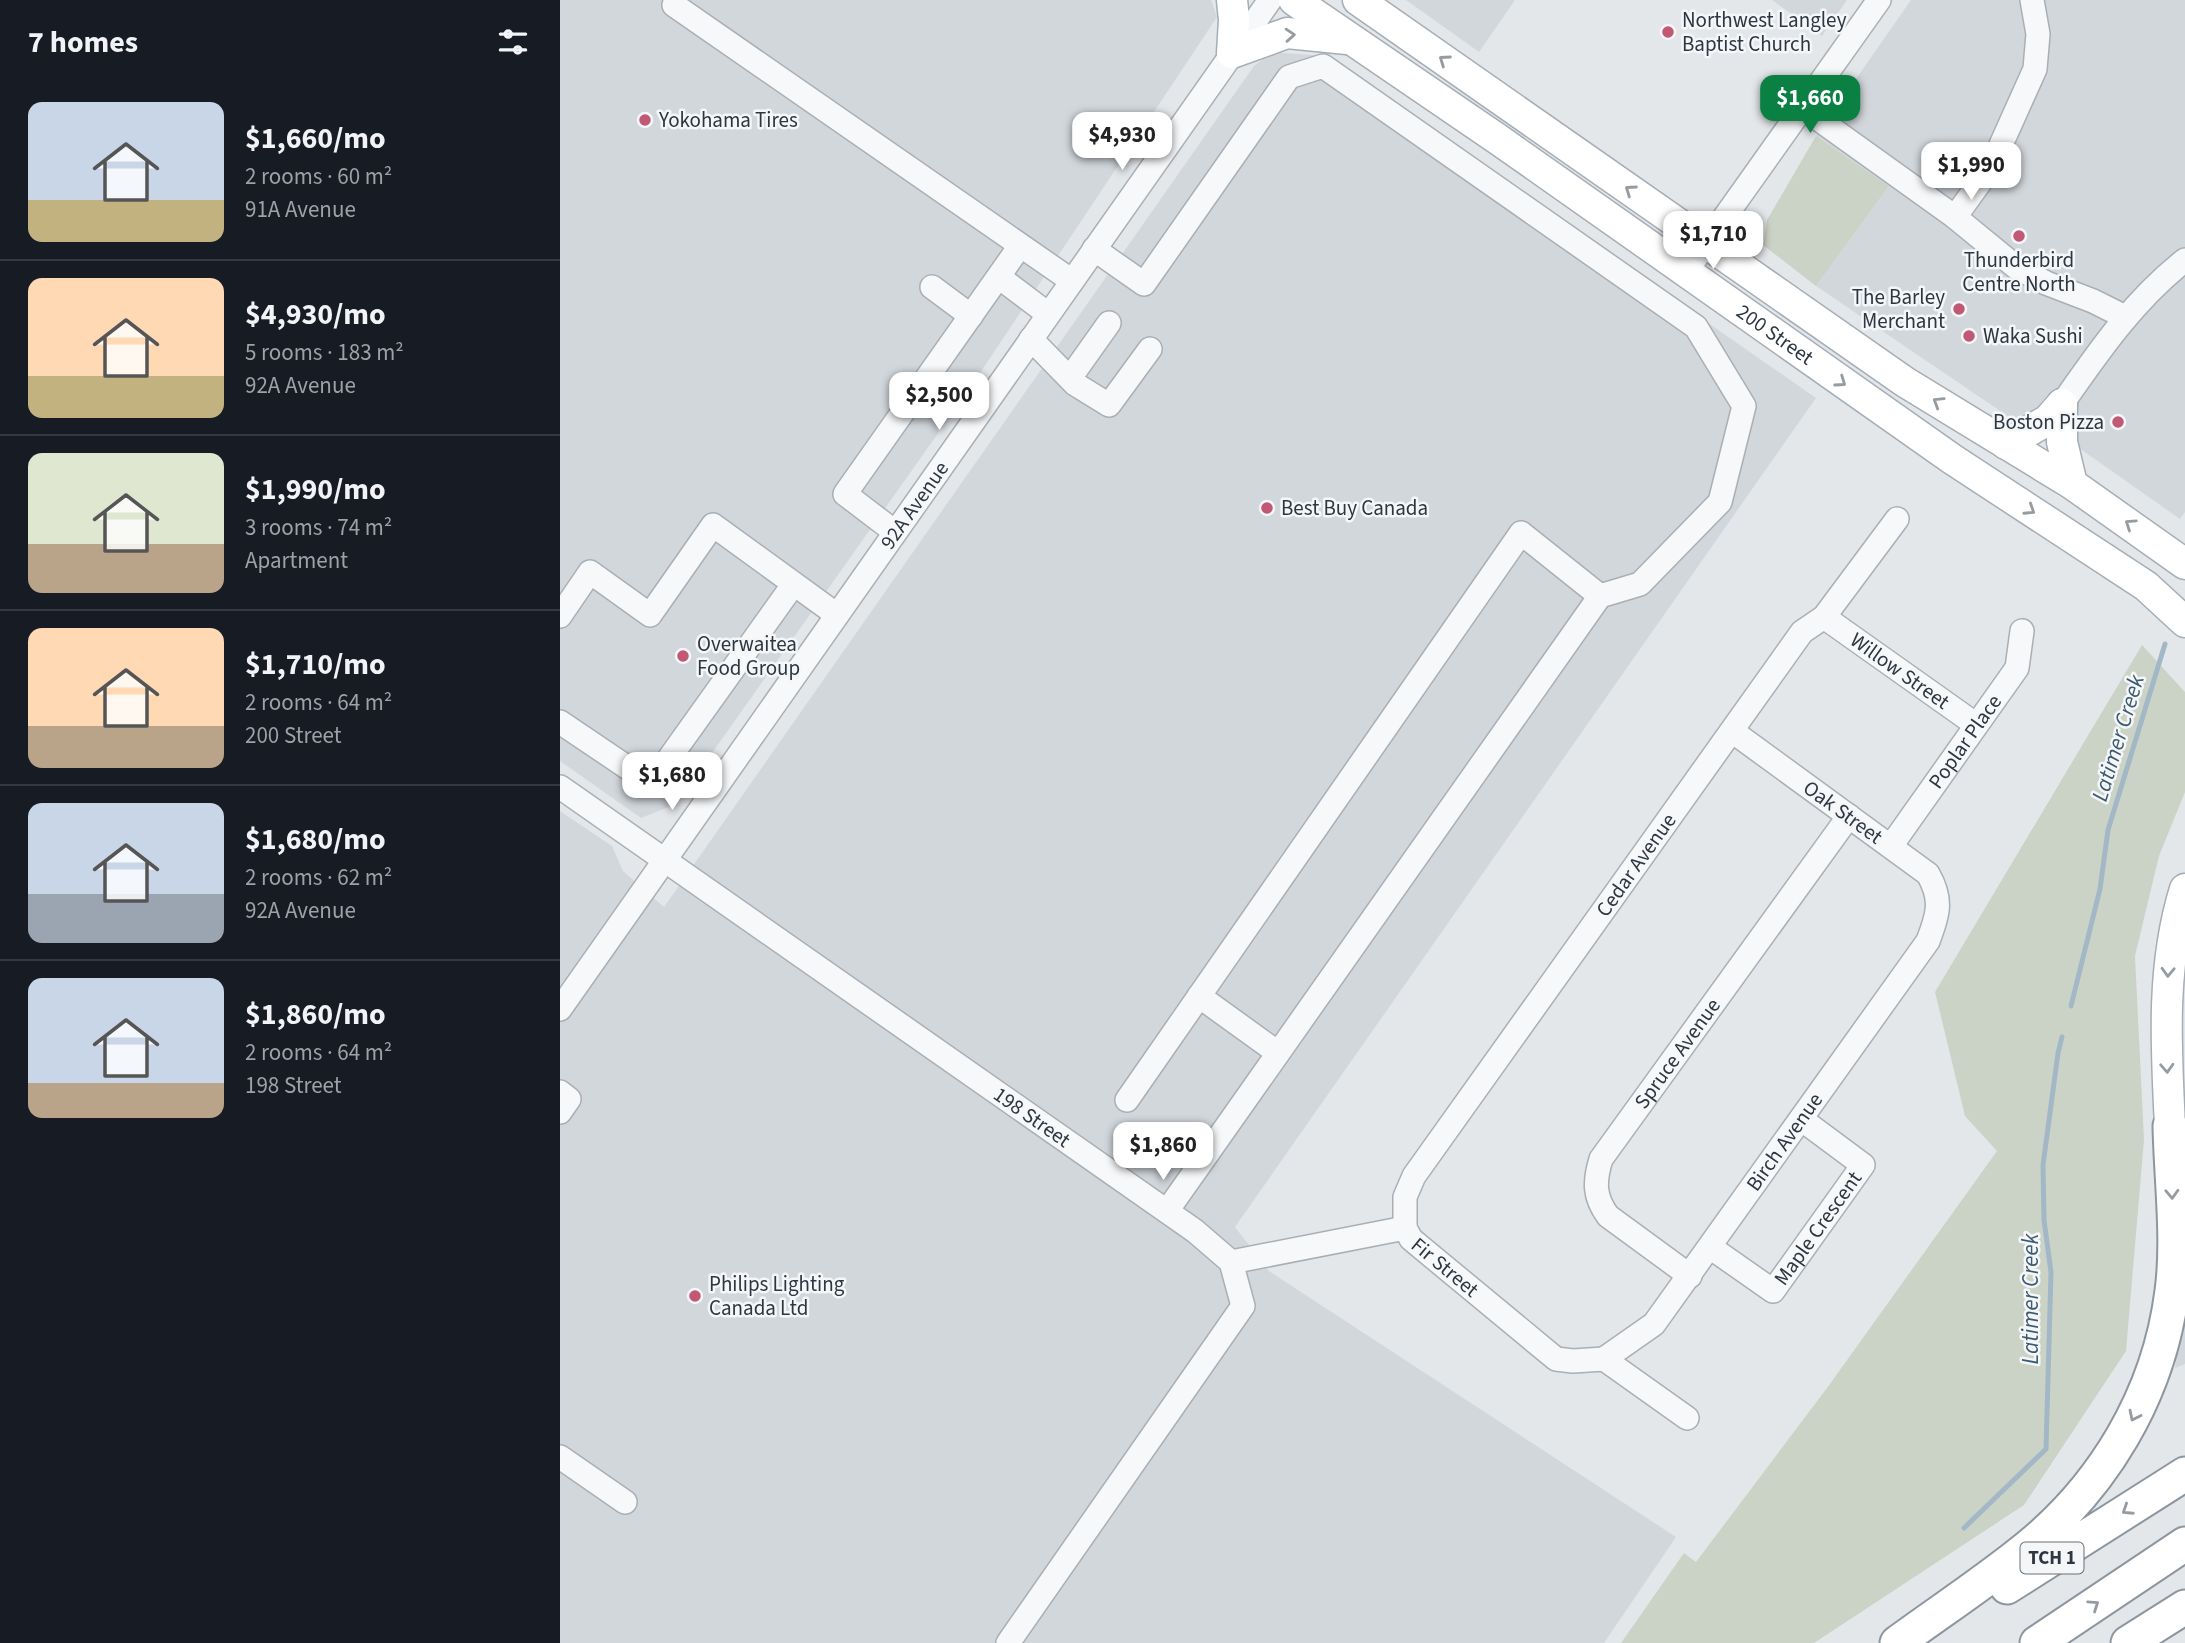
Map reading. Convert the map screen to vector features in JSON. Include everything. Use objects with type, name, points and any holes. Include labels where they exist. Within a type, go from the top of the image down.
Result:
[{"type":"highway","points":[[1897,1643],[2023,1551],[2068,1509],[2099,1474],[2124,1438],[2143,1397],[2160,1348],[2173,1288],[2178,1126]]},
{"type":"highway","name":"TCH 1","points":[[1919,1643],[2185,1474]]},
{"type":"highway","points":[[2037,1643],[2185,1544]]},
{"type":"highway","points":[[2128,1643],[2185,1608]]},
{"type":"main road","points":[[1232,0],[1232,53],[1287,33],[1351,39]]},
{"type":"main road","name":"200 Street","points":[[1294,0],[1499,140],[1952,459],[2146,586],[2185,622]]},
{"type":"main road","name":"200 Street","points":[[1364,3],[1905,382],[2071,484],[2185,564]]},
{"type":"main road","points":[[2006,444],[2048,420],[2062,404]]},
{"type":"main road","points":[[2062,404],[2062,442],[2071,484]]},
{"type":"main road","points":[[2178,1126],[2166,1046],[2169,959],[2185,889]]},
{"type":"street","name":"92A Avenue","points":[[560,1009],[1270,0]]},
{"type":"street","points":[[1685,273],[1879,0]]},
{"type":"street","points":[[1955,217],[1991,167],[2035,69],[2038,34],[2032,0]]},
{"type":"street","points":[[674,5],[1072,281]]},
{"type":"street","points":[[1094,249],[1144,284],[1289,77],[1323,66],[1696,327],[1744,406],[1720,502],[1640,584],[1600,596],[1167,1211]]},
{"type":"street","points":[[1802,108],[1955,217],[2016,267],[2125,317]]},
{"type":"street","points":[[895,532],[845,494],[1020,246]]},
{"type":"street","points":[[2062,404],[2125,317],[2149,291],[2185,260]]},
{"type":"street","points":[[999,277],[1048,314]]},
{"type":"street","points":[[932,287],[971,316]]},
{"type":"street","points":[[1070,378],[1109,323]]},
{"type":"street","points":[[1031,340],[1070,378],[1109,405],[1150,349]]},
{"type":"street","name":"Cedar Avenue","points":[[1405,1228],[1405,1197],[1415,1176],[1802,632],[1824,617],[1897,519]]},
{"type":"street","points":[[560,616],[590,572],[650,615],[713,525],[837,615]]},
{"type":"street","points":[[1127,1100],[1521,533],[1600,596]]},
{"type":"street","points":[[560,722],[636,774],[663,767],[793,585]]},
{"type":"street","name":"Willow Street","points":[[1824,617],[1975,724]]},
{"type":"street","name":"Poplar Place","points":[[1891,846],[2017,668],[2022,631]]},
{"type":"street","name":"Oak Street","points":[[1732,731],[1928,874],[1936,888],[1938,905]]},
{"type":"street","name":"198 Street","points":[[560,787],[1167,1211],[1231,1262]]},
{"type":"street","name":"Spruce Avenue","points":[[1690,1276],[1608,1216],[1595,1192],[1596,1175],[1601,1160],[1849,816]]},
{"type":"street","name":"Birch Avenue","points":[[1604,1359],[1654,1325],[1928,941],[1936,921],[1938,905]]},
{"type":"street","points":[[1199,996],[1278,1053]]},
{"type":"street","points":[[560,1093],[569,1099],[560,1112]]},
{"type":"street","name":"Maple Crescent","points":[[1710,1247],[1773,1292],[1856,1176],[1863,1165],[1801,1119]]},
{"type":"street","name":"Fir Street","points":[[1231,1262],[1405,1228],[1411,1239],[1556,1359],[1573,1362],[1604,1359]]},
{"type":"street","points":[[1008,1643],[1243,1306],[1231,1262]]},
{"type":"street","points":[[1604,1359],[1687,1418]]},
{"type":"street","points":[[560,1457],[625,1502]]},
{"type":"shaded area","points":[[560,0],[1211,0],[1217,17],[968,391],[676,804],[641,818],[560,761]]},
{"type":"shaded area","points":[[1406,0],[1515,0],[1479,52]]},
{"type":"shaded area","points":[[1772,0],[1847,0],[1822,36]]},
{"type":"shaded area","name":"Thunderbird Centre North","points":[[1911,0],[2185,0],[2185,512],[2180,519],[2079,448],[2012,419],[1816,286],[1889,186],[1816,136]]},
{"type":"shaded area","points":[[1272,52],[1325,56],[1816,398],[1235,1227],[1269,1271],[1676,1537],[1604,1643],[560,1643],[560,811],[612,846],[623,871],[664,907],[1254,66]]},
{"type":"shaded area","points":[[1816,136],[1889,186],[1816,286],[1763,245],[1767,220]]},
{"type":"shaded area","points":[[2142,645],[2185,692],[2185,792],[2159,856],[2135,956],[2144,1140],[2126,1351],[2024,1505],[1814,1643],[1621,1643],[1684,1553],[1696,1562],[1827,1388],[1997,1151],[1965,1116],[1935,992]]},
{"type":"shaded area","points":[[2185,1307],[2185,1364],[2175,1368]]},
{"type":"waterway","name":"Latimer Creek","points":[[2071,1006],[2100,889],[2108,830],[2165,644]]},
{"type":"waterway","name":"Latimer Creek","points":[[1964,1528],[2046,1449],[2051,1272],[2044,1220],[2043,1165],[2062,1037]]},
{"type":"place","name":"Northwest Langley Baptist Church","points":[[1668,32]]},
{"type":"place","name":"Yokohama Tires","points":[[645,120]]},
{"type":"place","name":"Thunderbird Centre North","points":[[2019,236]]},
{"type":"place","name":"The Barley Merchant","points":[[1959,309]]},
{"type":"place","name":"Waka Sushi","points":[[1969,336]]},
{"type":"place","name":"Boston Pizza","points":[[2118,422]]},
{"type":"place","name":"Best Buy Canada","points":[[1267,508]]},
{"type":"place","name":"Overwaitea Food Group","points":[[683,656]]},
{"type":"place","name":"Philips Lighting Canada Ltd","points":[[695,1296]]}]
